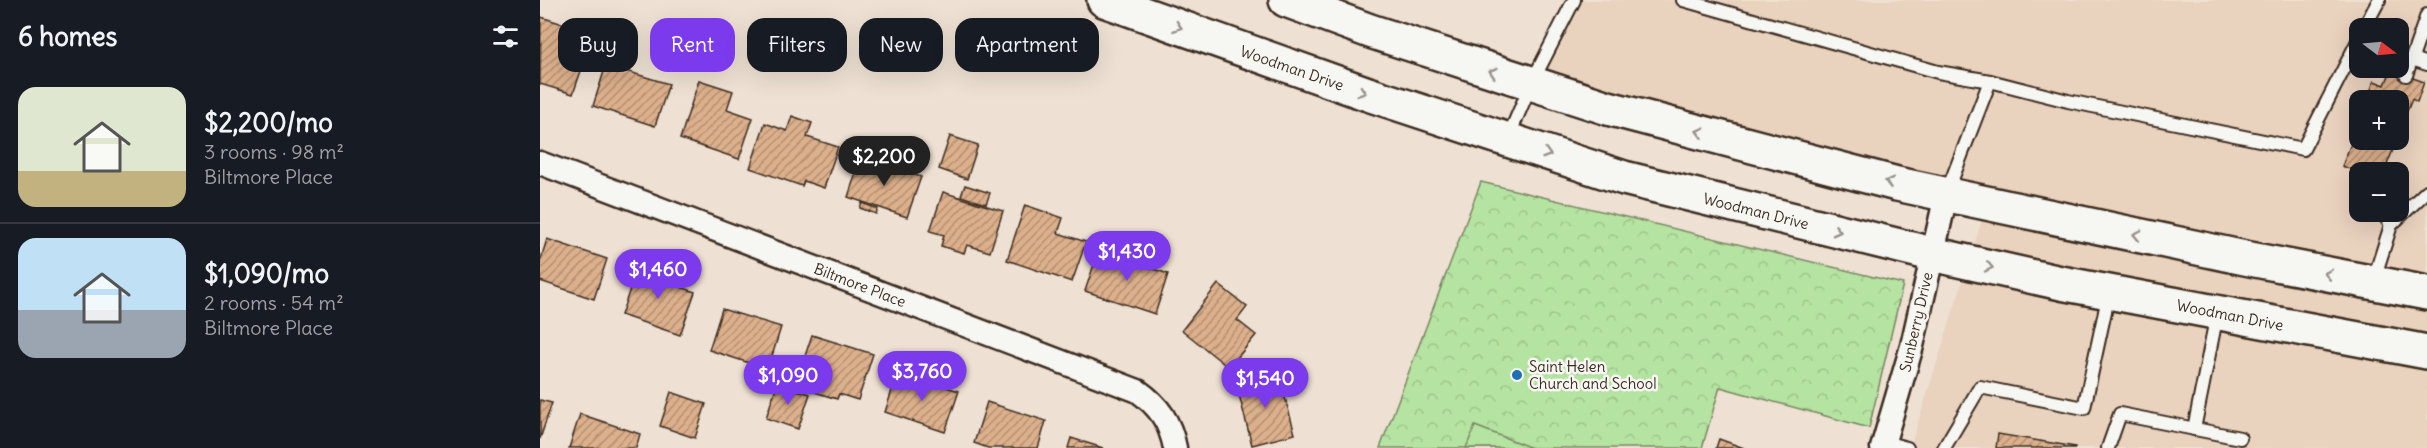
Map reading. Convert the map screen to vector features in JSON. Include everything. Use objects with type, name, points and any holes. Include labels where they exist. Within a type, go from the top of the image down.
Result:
[{"type":"main road","name":"Woodman Drive","points":[[1104,0],[1368,94],[1634,181],[1932,254],[2109,292],[2427,352]]},
{"type":"main road","points":[[1286,0],[1370,31],[1608,108],[1897,184],[2427,293]]},
{"type":"main road","points":[[2267,322],[2427,374]]},
{"type":"street","name":"Biltmore Place","points":[[540,163],[1138,391],[1154,403],[1168,423],[1175,448]]},
{"type":"street","name":"Sunberry Drive","points":[[1883,445],[1912,346],[1946,195]]},
{"type":"lane","points":[[1507,141],[1531,84],[1574,0]]},
{"type":"lane","points":[[1683,0],[1938,72],[1990,81],[2068,101],[2303,149],[2349,59]]},
{"type":"lane","points":[[2369,18],[2379,0]]},
{"type":"lane","points":[[2409,66],[2427,15]]},
{"type":"lane","points":[[2412,58],[2427,64]]},
{"type":"lane","points":[[1946,195],[1990,81]]},
{"type":"lane","points":[[2373,282],[2391,225],[2427,191]]},
{"type":"lane","points":[[1944,448],[1980,387],[2084,408],[2109,292]]},
{"type":"lane","points":[[2194,429],[2218,313]]},
{"type":"lane","points":[[2109,448],[2120,414],[2240,438]]},
{"type":"lane","points":[[1883,445],[1907,448]]},
{"type":"shaded area","points":[[1566,0],[2427,0],[2427,448],[1910,448],[1987,204],[1531,84]]},
{"type":"green space","points":[[1481,182],[1903,284],[1869,428],[1720,387],[1702,448],[1380,448]]},
{"type":"green space","points":[[1475,426],[1532,448],[1466,448]]},
{"type":"building","points":[[541,17],[558,22],[558,72],[581,72],[573,94],[540,84]]},
{"type":"building","points":[[604,72],[629,72],[669,84],[655,126],[593,106]]},
{"type":"building","points":[[2409,77],[2424,82],[2417,102],[2412,99],[2409,106],[2409,90],[2371,90],[2374,81],[2385,85],[2388,78]]},
{"type":"building","points":[[699,80],[733,91],[727,109],[753,118],[739,159],[680,139]]},
{"type":"building","points":[[792,116],[812,123],[807,137],[838,147],[824,188],[804,181],[802,186],[750,168],[765,123],[787,131]]},
{"type":"building","points":[[950,136],[978,145],[967,179],[939,169]]},
{"type":"building","points":[[866,147],[887,154],[884,163],[863,156]]},
{"type":"building","points":[[2349,148],[2393,150],[2388,162],[2349,162],[2349,169],[2342,166]]},
{"type":"building","points":[[861,157],[921,177],[907,217],[848,197]]},
{"type":"building","points":[[965,185],[990,193],[986,204],[961,196]]},
{"type":"building","points":[[943,192],[1003,211],[990,252],[967,245],[964,253],[941,246],[944,235],[930,231]]},
{"type":"building","points":[[862,203],[878,209],[876,214],[860,208]]},
{"type":"building","points":[[1025,205],[1063,218],[1058,233],[1086,242],[1072,282],[1007,260]]},
{"type":"building","points":[[547,239],[607,259],[594,299],[540,281],[540,262]]},
{"type":"building","points":[[1099,250],[1168,274],[1155,314],[1085,291]]},
{"type":"building","points":[[639,263],[670,273],[667,282],[695,292],[680,335],[621,315]]},
{"type":"building","points":[[1218,284],[1247,307],[1237,320],[1256,335],[1229,368],[1182,330]]},
{"type":"building","points":[[722,309],[781,327],[768,369],[709,350]]},
{"type":"building","points":[[812,335],[873,354],[858,400],[839,394],[837,399],[795,386]]},
{"type":"building","points":[[898,372],[959,391],[945,432],[885,412]]},
{"type":"building","points":[[1278,372],[1295,434],[1252,445],[1236,383]]},
{"type":"building","points":[[777,384],[810,394],[798,429],[766,418]]},
{"type":"building","points":[[671,392],[706,404],[695,438],[660,426]]},
{"type":"building","points":[[540,400],[552,403],[540,439]]},
{"type":"building","points":[[987,402],[1046,421],[1038,448],[988,448],[974,443]]},
{"type":"building","points":[[580,414],[640,434],[636,448],[569,448]]},
{"type":"building","points":[[1998,434],[2075,447],[2075,448],[1996,448]]},
{"type":"building","points":[[1071,438],[1103,448],[1068,448]]},
{"type":"building","points":[[1719,439],[1744,448],[1716,448]]},
{"type":"place","name":"Saint Helen Church and School","points":[[1517,375]]}]
